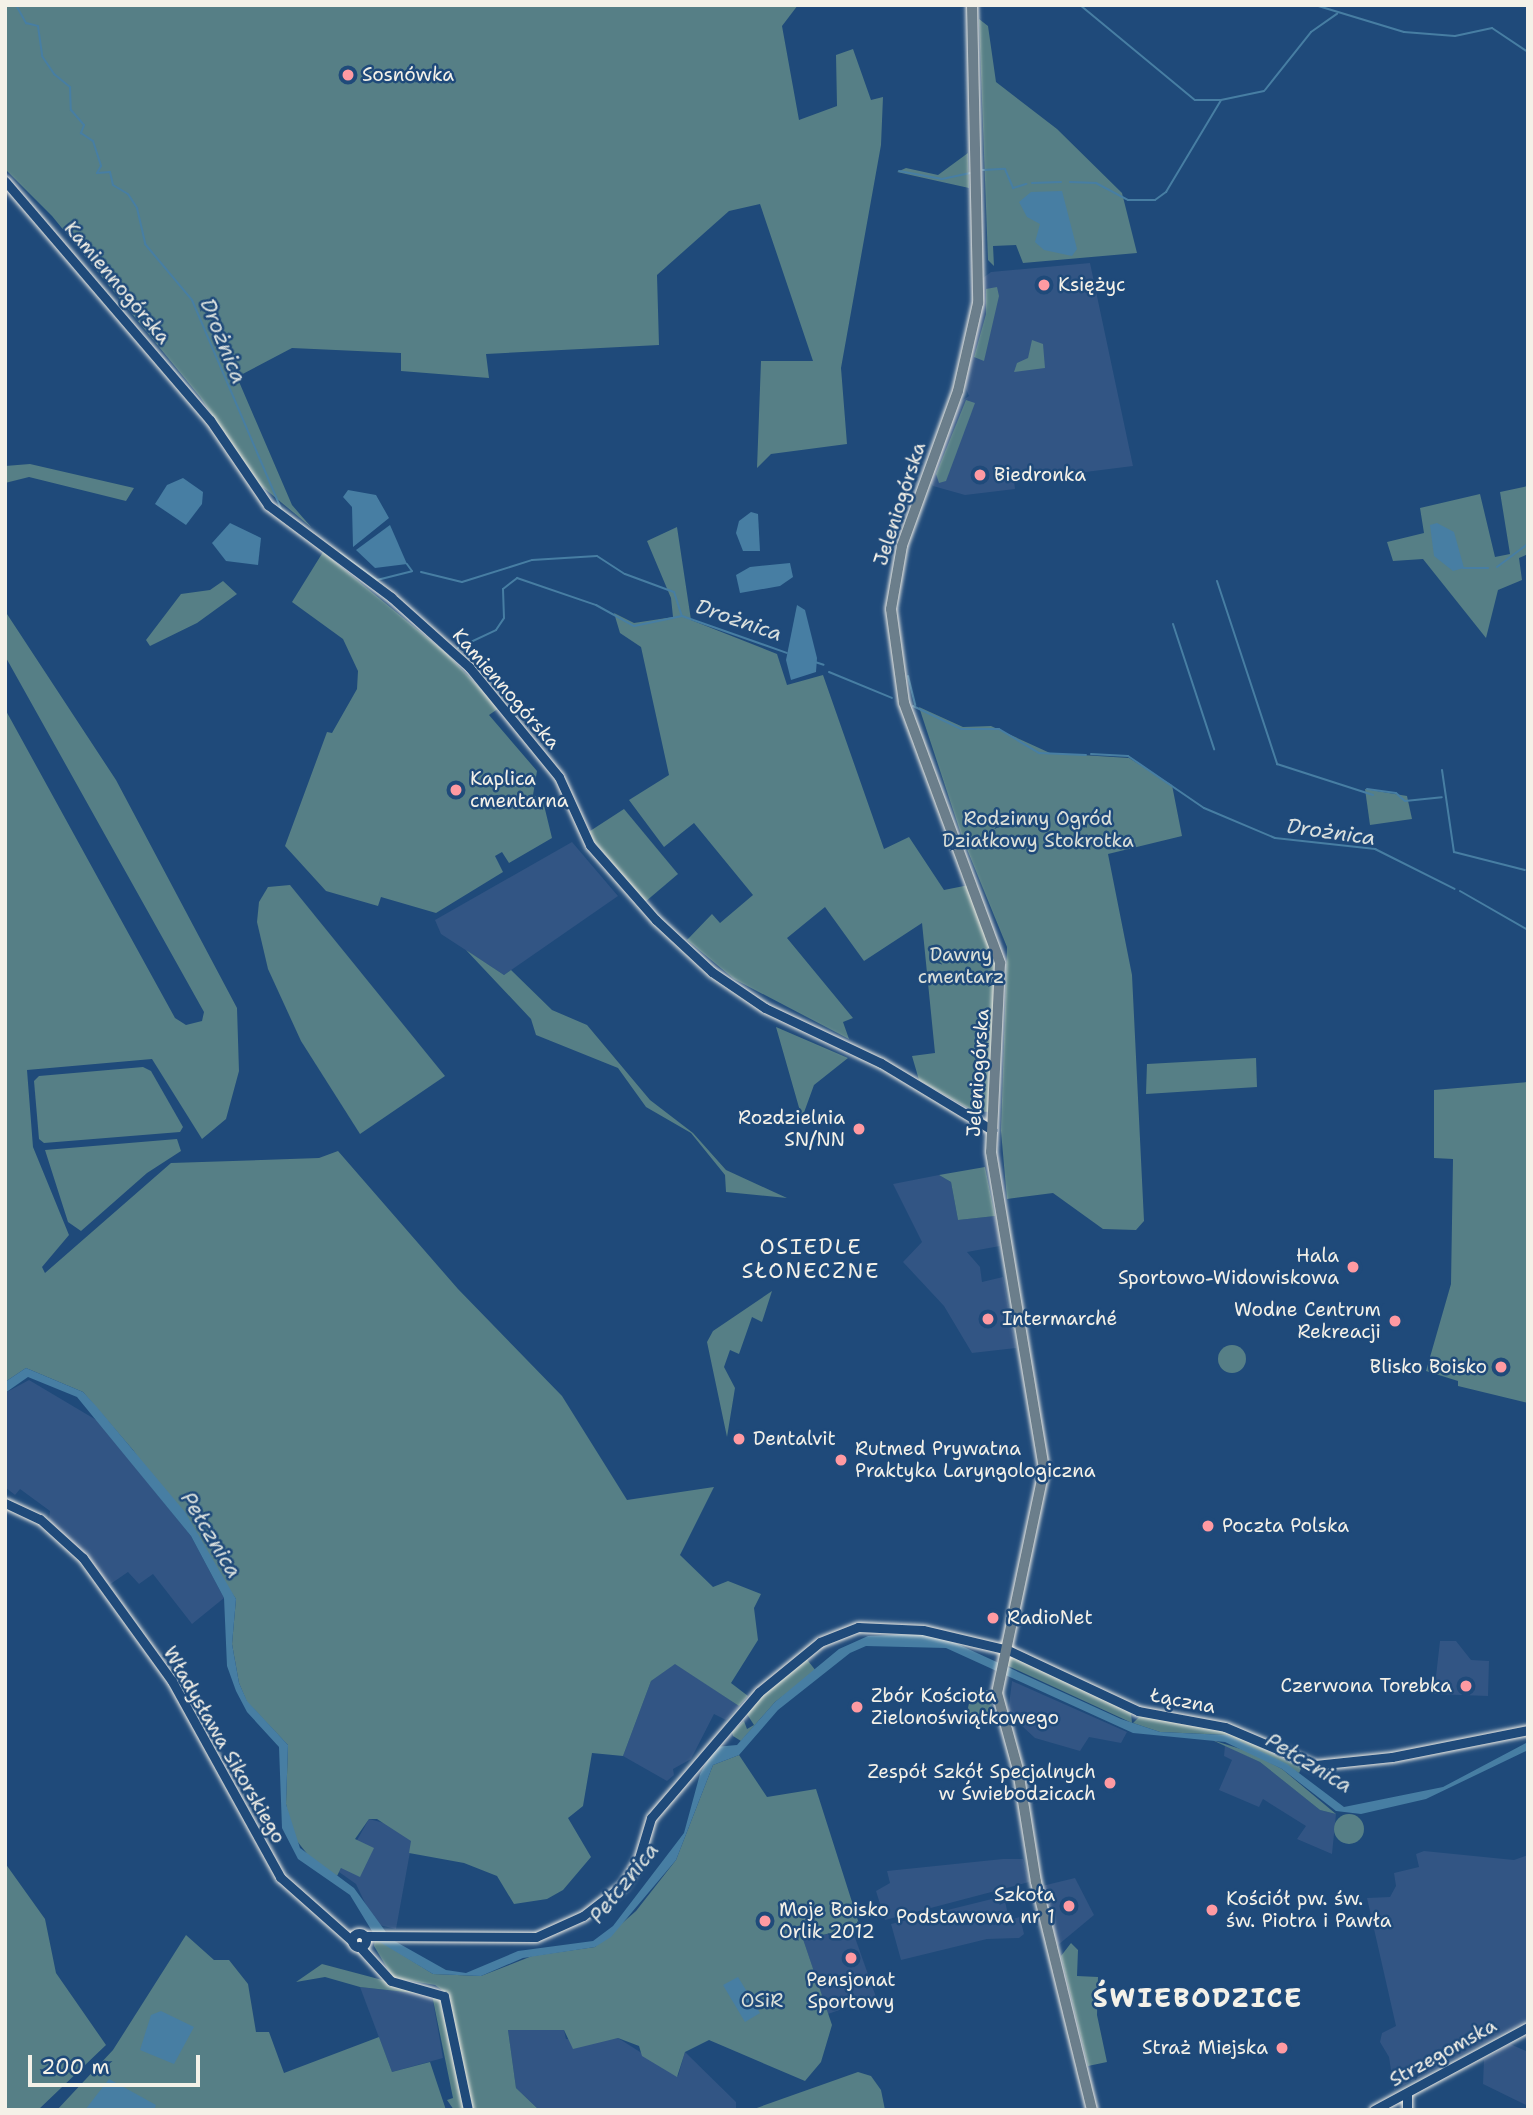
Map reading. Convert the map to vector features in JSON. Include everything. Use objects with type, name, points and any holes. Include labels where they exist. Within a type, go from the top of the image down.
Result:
[{"type":"main road","name":"Jeleniogórska","points":[[972,5],[980,270],[968,356],[902,546],[891,609],[906,710],[998,949],[1002,986],[992,1130],[999,1206],[1044,1470],[998,1681],[1028,1848],[1093,2110]]},
{"type":"street","name":"Kamiennogórska","points":[[5,181],[210,420],[268,505],[390,597],[477,677],[559,777],[590,845],[656,920],[712,972],[765,1008],[881,1063],[992,1130]]},
{"type":"street","points":[[972,1120],[994,1110]]},
{"type":"street","name":"Władysława Sikorskiego","points":[[5,1503],[51,1528],[91,1568],[172,1681],[280,1877],[324,1919],[361,1939]]},
{"type":"street","name":"Łączna","points":[[361,1939],[386,1934],[536,1937],[583,1916],[632,1874],[651,1818],[722,1731],[759,1692],[830,1637],[874,1626],[923,1630],[1002,1653],[1138,1711],[1225,1727],[1315,1765],[1392,1758],[1528,1730]]},
{"type":"street","points":[[361,1939],[372,1961],[391,1980],[437,1990],[447,2000],[468,2110]]},
{"type":"street","name":"Strzegomska","points":[[1374,2110],[1528,2027]]},
{"type":"street","points":[[1407,2094],[1407,2110]]},
{"type":"shaded area","points":[[1062,191],[1077,249],[1072,256],[1044,250],[1035,242],[1040,224],[1027,217],[1019,202],[1031,192]]},
{"type":"shaded area","points":[[1090,263],[1133,466],[1014,481],[1015,489],[965,495],[933,486],[930,481],[960,402],[969,396],[964,384],[983,278],[991,272]]},
{"type":"shaded area","points":[[183,478],[203,492],[202,504],[186,525],[155,504],[167,485]]},
{"type":"shaded area","points":[[348,490],[376,495],[389,518],[353,547],[352,507],[343,497]]},
{"type":"shaded area","points":[[751,512],[758,514],[760,551],[743,551],[736,533],[739,521]]},
{"type":"shaded area","points":[[230,523],[261,538],[258,565],[226,561],[212,543]]},
{"type":"shaded area","points":[[1437,523],[1454,532],[1464,568],[1453,571],[1434,556],[1430,525]]},
{"type":"shaded area","points":[[390,525],[407,564],[375,568],[356,550]]},
{"type":"shaded area","points":[[790,563],[793,577],[780,586],[740,593],[736,575],[750,567]]},
{"type":"shaded area","points":[[797,605],[805,610],[817,658],[816,672],[791,680],[786,660]]},
{"type":"shaded area","points":[[572,842],[618,896],[504,975],[441,934],[435,920]]},
{"type":"shaded area","points":[[939,1175],[951,1182],[958,1220],[995,1216],[1000,1246],[967,1252],[980,1267],[982,1282],[1003,1277],[1016,1348],[972,1353],[944,1306],[903,1262],[922,1242],[893,1184]]},
{"type":"shaded area","points":[[26,1368],[83,1392],[96,1406],[185,1512],[236,1599],[232,1644],[239,1683],[247,1701],[288,1745],[286,1804],[300,1848],[354,1888],[391,1939],[446,1970],[466,1973],[518,1951],[593,1941],[613,1926],[684,1833],[700,1774],[715,1747],[737,1745],[775,1702],[839,1649],[868,1636],[921,1634],[953,1642],[1121,1719],[1160,1732],[1227,1735],[1287,1764],[1344,1807],[1443,1787],[1528,1742],[1528,1750],[1426,1799],[1361,1814],[1336,1811],[1282,1769],[1225,1742],[1133,1733],[946,1648],[866,1646],[850,1653],[778,1710],[739,1755],[713,1765],[676,1860],[611,1937],[595,1947],[523,1958],[481,1976],[433,1974],[378,1941],[350,1895],[298,1859],[282,1828],[279,1747],[247,1712],[236,1691],[227,1666],[224,1598],[191,1536],[77,1397],[28,1377],[5,1393],[5,1382]]},
{"type":"shaded area","points":[[29,1380],[98,1421],[191,1536],[224,1598],[192,1624],[153,1574],[139,1584],[128,1572],[109,1585],[49,1520],[50,1511],[20,1489],[15,1495],[5,1487],[5,1393]]},
{"type":"shaded area","points":[[1440,1641],[1456,1641],[1471,1660],[1489,1661],[1488,1696],[1434,1694]]},
{"type":"shaded area","points":[[675,1663],[739,1706],[726,1720],[714,1714],[691,1759],[673,1769],[674,1775],[667,1781],[623,1756],[651,1681]]},
{"type":"shaded area","points":[[1012,1681],[1127,1732],[1121,1743],[1089,1737],[1080,1751],[1035,1738],[1008,1713]]},
{"type":"shaded area","points":[[1225,1745],[1260,1762],[1320,1810],[1336,1814],[1332,1854],[1297,1839],[1306,1826],[1263,1799],[1259,1807],[1219,1790],[1232,1760],[1224,1756]]},
{"type":"shaded area","points":[[369,1819],[388,1824],[412,1841],[396,1929],[375,1924],[356,1884],[339,1872]]},
{"type":"shaded area","points":[[1424,1851],[1514,1860],[1528,1855],[1528,2020],[1394,2090],[1389,2057],[1380,2042],[1382,2033],[1396,2026],[1367,1898],[1390,1897],[1396,1886],[1394,1873],[1419,1867],[1416,1854]]},
{"type":"shaded area","points":[[1023,1859],[1029,1882],[885,1920],[876,1891],[890,1883],[887,1871]]},
{"type":"shaded area","name":"Szkoła Podstawowa nr 1","points":[[1075,1878],[1094,1915],[1058,1945],[1042,1886]]},
{"type":"shaded area","points":[[1004,1896],[1009,1920],[1020,1917],[1024,1934],[1019,1938],[987,1939],[901,1960],[891,1924]]},
{"type":"shaded area","points":[[852,1929],[876,1997],[828,2014],[803,1939]]},
{"type":"shaded area","points":[[738,1977],[760,2013],[745,2022],[723,1985]]},
{"type":"shaded area","points":[[360,1987],[432,1995],[443,2058],[392,2072]]},
{"type":"shaded area","points":[[161,2011],[194,2027],[174,2064],[140,2050],[151,2015]]},
{"type":"shaded area","points":[[508,2030],[564,2030],[566,2039],[598,2041],[618,2038],[678,2076],[685,2052],[736,2102],[736,2110],[539,2110],[516,2088]]},
{"type":"shaded area","points":[[1510,2044],[1528,2052],[1526,2105],[1483,2084],[1484,2060]]},
{"type":"shaded area","points":[[109,2079],[156,2105],[154,2110],[85,2110]]},
{"type":"green space","points":[[5,5],[798,5],[782,26],[799,120],[837,106],[836,55],[853,49],[871,100],[883,97],[881,145],[841,368],[847,444],[771,454],[757,468],[761,361],[813,361],[760,204],[729,211],[657,275],[659,345],[486,354],[489,378],[401,371],[401,353],[292,348],[237,377],[292,505],[311,527],[259,484],[200,397],[52,216],[5,169]]},
{"type":"green space","points":[[979,19],[988,26],[996,82],[1057,129],[1122,193],[1137,253],[1023,263],[1016,245],[993,246],[994,266],[988,260]]},
{"type":"green space","points":[[968,153],[969,188],[897,172],[906,168],[938,175]]},
{"type":"green space","points":[[997,287],[999,296],[984,361],[974,357],[986,314],[986,289]]},
{"type":"green space","points":[[1032,340],[1043,344],[1045,368],[1014,372],[1017,363],[1028,358]]},
{"type":"green space","points":[[966,400],[975,403],[946,481],[939,483],[936,474]]},
{"type":"green space","points":[[30,464],[134,488],[126,501],[29,477],[5,483],[5,466]]},
{"type":"green space","points":[[1528,486],[1528,554],[1519,558],[1522,580],[1498,590],[1486,638],[1423,559],[1393,561],[1387,542],[1424,533],[1420,508],[1480,494],[1495,557],[1510,554],[1500,492]]},
{"type":"green space","name":"Dawny cmentarz","points":[[677,527],[691,620],[777,654],[787,685],[823,675],[884,849],[909,837],[944,890],[969,885],[995,964],[989,1112],[973,1111],[919,1080],[912,1056],[935,1053],[922,923],[864,961],[825,907],[787,938],[853,1018],[843,1022],[849,1039],[734,979],[687,940],[712,914],[720,923],[753,895],[694,823],[664,847],[629,800],[669,775],[641,647],[620,633],[614,613],[634,623],[673,617],[671,598],[647,541]]},
{"type":"green space","points":[[323,552],[446,653],[499,708],[489,715],[537,771],[533,795],[543,801],[552,838],[509,863],[502,852],[495,856],[503,872],[436,913],[381,897],[378,906],[326,891],[285,846],[327,732],[332,733],[357,689],[358,671],[343,639],[292,602]]},
{"type":"green space","points":[[223,581],[237,594],[197,623],[150,646],[146,640],[181,594],[210,590]]},
{"type":"green space","points":[[5,611],[116,780],[237,1008],[239,1071],[226,1119],[202,1139],[152,1059],[27,1070],[33,1147],[69,1235],[42,1267],[45,1273],[171,1163],[319,1158],[338,1151],[458,1289],[562,1396],[627,1500],[714,1487],[680,1555],[713,1587],[728,1581],[761,1594],[754,1608],[758,1640],[731,1683],[748,1696],[739,1706],[675,1664],[651,1681],[623,1756],[592,1753],[583,1806],[568,1818],[591,1857],[563,1890],[547,1899],[514,1904],[497,1876],[464,1863],[409,1853],[411,1841],[377,1819],[369,1819],[355,1839],[374,1848],[360,1877],[341,1868],[337,1876],[312,1860],[293,1836],[286,1804],[288,1745],[247,1702],[239,1683],[232,1644],[236,1599],[133,1450],[83,1392],[26,1368],[5,1382],[5,709],[175,1018],[186,1025],[202,1021],[204,1012],[5,656]]},
{"type":"green space","name":"Rodzinny Ogród Działkowy Stokrotka","points":[[919,707],[963,727],[991,726],[1050,753],[1129,758],[1172,785],[1182,836],[1108,854],[1132,975],[1144,1221],[1136,1230],[1103,1229],[1053,1193],[1007,1199],[1001,1131],[1007,947],[962,837]]},
{"type":"green space","points":[[1365,789],[1407,796],[1412,819],[1370,825]]},
{"type":"green space","points":[[624,809],[678,874],[645,902],[587,833]]},
{"type":"green space","points":[[290,885],[445,1076],[360,1134],[301,1041],[268,969],[257,922],[259,902],[268,887]]},
{"type":"green space","points":[[466,950],[504,975],[511,970],[552,1010],[587,1025],[650,1100],[693,1133],[726,1170],[787,1198],[726,1192],[725,1175],[691,1133],[646,1107],[618,1068],[536,1035],[531,1019]]},
{"type":"green space","points":[[776,1027],[848,1058],[814,1085],[802,1118]]},
{"type":"green space","points":[[1256,1058],[1257,1087],[1146,1094],[1147,1064]]},
{"type":"green space","points":[[143,1067],[151,1071],[183,1127],[180,1132],[44,1143],[39,1139],[34,1081],[39,1076]]},
{"type":"green space","points":[[1528,1082],[1528,1403],[1458,1386],[1458,1381],[1426,1371],[1451,1284],[1453,1159],[1434,1158],[1434,1090]]},
{"type":"green space","points":[[177,1139],[181,1151],[147,1173],[81,1231],[68,1222],[45,1150]]},
{"type":"green space","points":[[985,1167],[995,1216],[958,1220],[951,1182],[939,1175]]},
{"type":"green space","points":[[772,1291],[762,1322],[752,1317],[739,1354],[730,1350],[724,1367],[735,1388],[727,1437],[707,1342],[713,1331]]},
{"type":"green space","points":[[1232,1345],[1242,1349],[1246,1359],[1242,1369],[1232,1373],[1222,1369],[1218,1359],[1222,1349]]},
{"type":"green space","points":[[1012,1656],[1131,1713],[1132,1723],[1006,1665]]},
{"type":"green space","points":[[805,1657],[816,1671],[775,1702],[741,1741],[733,1736],[732,1732],[744,1721],[747,1729],[754,1725],[745,1711]]},
{"type":"green space","points":[[991,1690],[992,1719],[966,1716],[972,1691]]},
{"type":"green space","points":[[1140,1716],[1218,1728],[1302,1767],[1299,1773],[1227,1735],[1160,1732],[1133,1723]]},
{"type":"green space","points":[[1212,1740],[1247,1751],[1282,1769],[1336,1814],[1320,1810],[1260,1762]]},
{"type":"green space","name":"OSiR","points":[[739,1755],[767,1797],[816,1789],[860,1927],[803,1939],[832,2025],[821,2062],[805,2081],[709,2040],[685,2052],[677,2077],[642,2056],[639,2046],[618,2038],[573,2049],[564,2030],[508,2030],[516,2088],[539,2110],[471,2110],[449,1995],[435,1985],[393,1978],[374,1946],[375,1938],[433,1974],[481,1976],[532,1956],[595,1947],[636,1911],[676,1860],[713,1765]]},
{"type":"green space","points":[[1349,1814],[1360,1818],[1364,1829],[1360,1840],[1349,1844],[1338,1840],[1334,1829],[1338,1818]]},
{"type":"green space","points":[[5,1863],[45,1919],[56,1973],[106,2045],[38,2110],[5,2110]]},
{"type":"green space","points":[[186,1935],[214,1960],[229,1960],[248,1984],[256,2032],[269,2032],[284,2073],[379,2037],[392,2072],[430,2062],[446,2110],[57,2110],[113,2050]]},
{"type":"green space","points":[[1071,1943],[1078,1950],[1077,1976],[1098,1977],[1097,2015],[1107,2062],[1088,2066],[1061,1956]]},
{"type":"green space","points":[[322,1964],[439,1995],[465,2110],[454,2110],[447,2100],[453,2098],[432,1995],[360,1987],[325,1977],[296,1982]]},
{"type":"green space","points":[[858,2072],[871,2076],[881,2090],[885,2110],[751,2110]]},
{"type":"waterway","name":"Drożnica","points":[[16,5],[26,23],[38,26],[42,56],[54,74],[70,87],[71,110],[84,125],[81,133],[93,141],[101,166],[97,173],[110,172],[113,185],[128,194],[137,208],[145,244],[192,300],[282,511]]},
{"type":"waterway","points":[[1080,5],[1195,100],[1220,100]]},
{"type":"waterway","points":[[1315,5],[1404,32],[1455,36],[1492,28],[1528,52]]},
{"type":"waterway","points":[[1265,90],[1311,32],[1337,14]]},
{"type":"waterway","points":[[1070,182],[1096,183],[1128,200],[1155,200],[1166,192],[1221,100],[1264,91]]},
{"type":"waterway","points":[[983,170],[1005,169],[1013,188],[1026,184]]},
{"type":"waterway","points":[[899,171],[942,179],[970,173]]},
{"type":"waterway","points":[[1032,183],[1061,182]]},
{"type":"waterway","points":[[1497,567],[1528,544]]},
{"type":"waterway","name":"Drożnica","points":[[340,553],[377,580],[412,571],[407,564]]},
{"type":"waterway","name":"Drożnica","points":[[421,572],[462,582],[532,560],[597,556],[625,574],[674,592],[682,616],[787,653]]},
{"type":"waterway","points":[[1463,568],[1488,568]]},
{"type":"waterway","points":[[458,648],[496,630],[504,618],[503,589],[517,578],[596,605],[634,626],[682,616]]},
{"type":"waterway","points":[[1217,581],[1277,764],[1373,795]]},
{"type":"waterway","points":[[1173,624],[1214,749]]},
{"type":"waterway","name":"Drożnica","points":[[815,662],[824,665]]},
{"type":"waterway","name":"Drożnica","points":[[829,672],[892,698]]},
{"type":"waterway","points":[[908,676],[915,705]]},
{"type":"waterway","name":"Drożnica","points":[[913,706],[961,729],[999,729],[1039,753],[1086,755]]},
{"type":"waterway","name":"Drożnica","points":[[1091,754],[1128,756],[1204,808],[1275,838],[1375,849],[1455,889]]},
{"type":"waterway","points":[[1442,770],[1454,852],[1525,870]]},
{"type":"waterway","points":[[1367,789],[1396,793],[1405,801],[1442,797]]},
{"type":"waterway","name":"Drożnica","points":[[1460,891],[1528,930]]},
{"type":"place","name":"Sosnówka","points":[[348,75]]},
{"type":"place","name":"Księżyc","points":[[1044,285]]},
{"type":"place","name":"Biedronka","points":[[980,475]]},
{"type":"place","name":"Kaplica cmentarna","points":[[456,790]]},
{"type":"place","name":"Rozdzielnia SN/NN","points":[[859,1129]]},
{"type":"place","name":"Hala Sportowo-Widowiskowa","points":[[1353,1267]]},
{"type":"place","name":"Intermarché","points":[[988,1319]]},
{"type":"place","name":"Wodne Centrum Rekreacji","points":[[1395,1321]]},
{"type":"place","name":"Blisko Boisko","points":[[1501,1367]]},
{"type":"place","name":"Dentalvit","points":[[739,1439]]},
{"type":"place","name":"Rutmed Prywatna Praktyka Laryngologiczna","points":[[841,1460]]},
{"type":"place","name":"Poczta Polska","points":[[1208,1526]]},
{"type":"place","name":"RadioNet","points":[[993,1618]]},
{"type":"place","name":"Czerwona Torebka","points":[[1466,1686]]},
{"type":"place","name":"Zbór Kościoła Zielonoświątkowego","points":[[857,1707]]},
{"type":"place","name":"Zespół Szkół Specjalnych w Świebodzicach","points":[[1110,1783]]},
{"type":"place","name":"Szkoła Podstawowa nr 1","points":[[1069,1906]]},
{"type":"place","name":"Kościół pw. św. św. Piotra i Pawła","points":[[1212,1910]]},
{"type":"place","name":"Moje Boisko Orlik 2012","points":[[765,1921]]},
{"type":"place","name":"Pensjonat Sportowy","points":[[851,1958]]},
{"type":"place","name":"Straż Miejska","points":[[1282,2048]]},
{"type":"district","name":"OSIEDLE SŁONECZNE","points":[[811,1259]]},
{"type":"district","name":"ŚWIEBODZICE","points":[[1198,1998]]},
{"type":"water label","name":"Pełcznica","points":[[211,1535]]},
{"type":"water label","name":"Pełcznica","points":[[1309,1763]]},
{"type":"water label","name":"Pełcznica","points":[[624,1883]]}]
